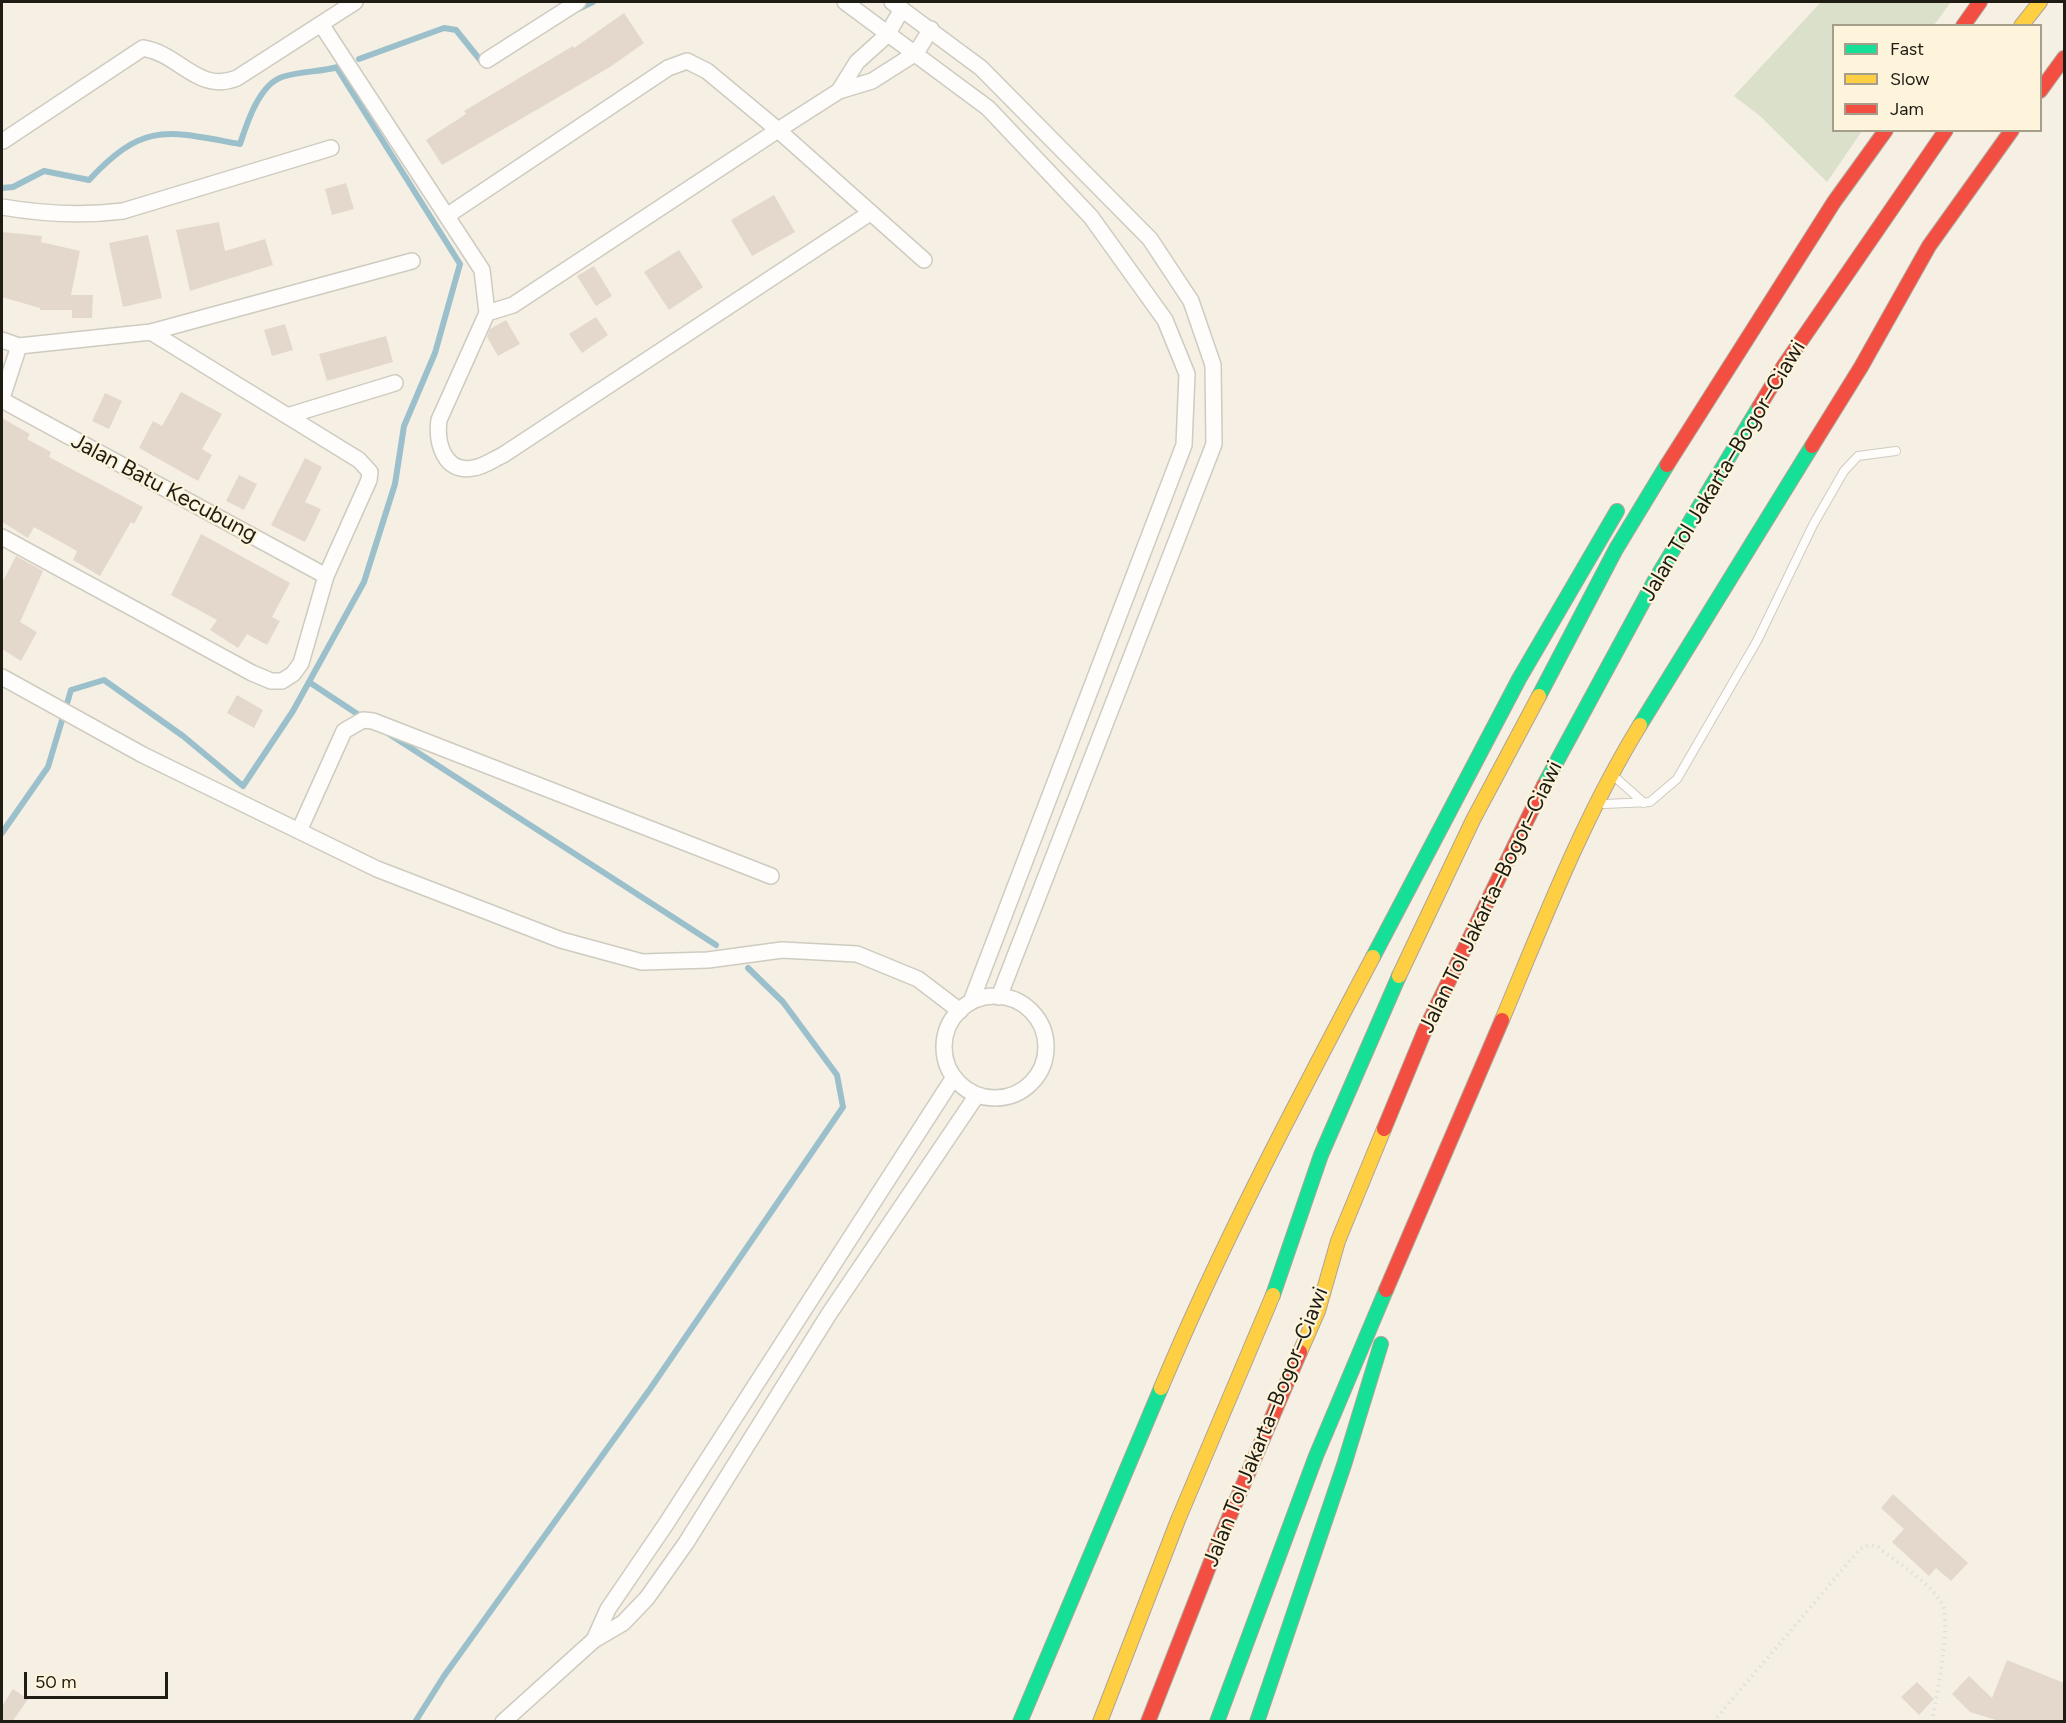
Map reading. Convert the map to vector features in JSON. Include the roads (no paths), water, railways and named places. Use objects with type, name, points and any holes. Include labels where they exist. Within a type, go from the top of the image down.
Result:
[{"type":"highway","points":[[1964,24],[1980,2]]},
{"type":"highway","points":[[2023,24],[2040,2]]},
{"type":"highway","points":[[2042,88],[2064,58]]},
{"type":"highway","name":"Jalan Tol Jakarta–Bogor–Ciawi","points":[[1100,1722],[1178,1520],[1274,1293],[1321,1155],[1391,992],[1473,820],[1616,549],[1729,365],[1834,202],[1885,132]]},
{"type":"highway","name":"Jalan Tol Jakarta–Bogor–Ciawi","points":[[1148,1722],[1219,1541],[1318,1311],[1338,1241],[1425,1030],[1528,815],[1655,580],[1777,377],[1945,132]]},
{"type":"highway","points":[[1217,1722],[1316,1456],[1567,866],[1611,773],[1861,367],[1929,246],[2011,132]]},
{"type":"highway","points":[[1711,368],[1834,202]]},
{"type":"highway","points":[[1020,1722],[1193,1311],[1252,1186],[1519,679],[1624,498]]},
{"type":"highway","points":[[1257,1722],[1357,1425],[1389,1318],[1399,1263]]},
{"type":"street","points":[[3,141],[143,48],[157,50],[206,81],[224,83],[237,78],[355,2]]},
{"type":"street","points":[[487,60],[578,2]]},
{"type":"street","points":[[845,2],[988,108],[1083,209],[1166,320],[1187,374],[1184,445],[965,1007],[951,1023],[944,1050],[947,1065],[954,1077],[977,1095],[992,1098],[1020,1093],[1031,1084],[1045,1059],[1047,1044],[1036,1017],[1014,1000],[999,997],[985,997],[965,1007]]},
{"type":"street","points":[[839,91],[857,62],[887,35],[897,5],[931,29],[981,68],[1150,239],[1191,301],[1213,365],[1214,444],[999,997]]},
{"type":"street","points":[[321,24],[482,270],[487,313],[439,420],[437,437],[442,454],[455,466],[472,469],[503,454],[870,213]]},
{"type":"street","points":[[487,313],[513,305],[839,91],[872,81],[916,53],[931,29]]},
{"type":"street","points":[[448,215],[668,68],[687,61],[707,71],[778,130],[924,260]]},
{"type":"street","points":[[2,207],[62,214],[94,215],[123,211],[331,148]]},
{"type":"street","points":[[2,340],[19,346],[150,332],[412,261]]},
{"type":"street","points":[[2,537],[252,673],[271,681],[282,681],[293,674],[301,663],[326,576],[369,480],[370,472],[359,460],[150,332]]},
{"type":"street","points":[[2,399],[19,346]]},
{"type":"street","points":[[287,416],[395,383]]},
{"type":"street","name":"Jalan Batu Kecubung","points":[[2,399],[326,576]]},
{"type":"street","points":[[1154,526],[1179,536]]},
{"type":"street","points":[[2,677],[143,755],[377,868],[550,935],[642,962],[708,960],[782,950],[857,954],[918,979],[965,1007]]},
{"type":"street","points":[[299,831],[344,731],[363,720],[373,721],[771,876]]},
{"type":"street","points":[[594,1640],[608,1609],[666,1524],[954,1077]]},
{"type":"street","points":[[503,1722],[594,1640],[623,1623],[647,1598],[830,1314],[977,1095]]},
{"type":"lane","points":[[1597,805],[1644,802],[1657,798],[1677,779],[1757,640],[1812,525],[1844,471],[1858,456],[1896,451]]},
{"type":"lane","points":[[1611,773],[1644,802]]},
{"type":"waterway","points":[[578,9],[593,2]]},
{"type":"waterway","points":[[359,59],[444,28],[456,30],[481,61],[486,60]]},
{"type":"waterway","points":[[2,188],[13,187],[44,171],[89,180],[108,161],[126,148],[142,139],[158,135],[175,134],[240,144],[260,96],[274,81],[289,75],[338,67]]},
{"type":"waterway","points":[[2,833],[48,767],[71,690],[104,680],[183,736],[243,786],[293,711],[364,582],[395,484],[404,426],[435,353],[460,264],[337,68]]},
{"type":"waterway","points":[[309,682],[365,719]]},
{"type":"waterway","points":[[389,734],[716,945]]},
{"type":"waterway","points":[[415,1722],[444,1676],[650,1389],[843,1107],[837,1075],[783,1002],[748,968]]}]
